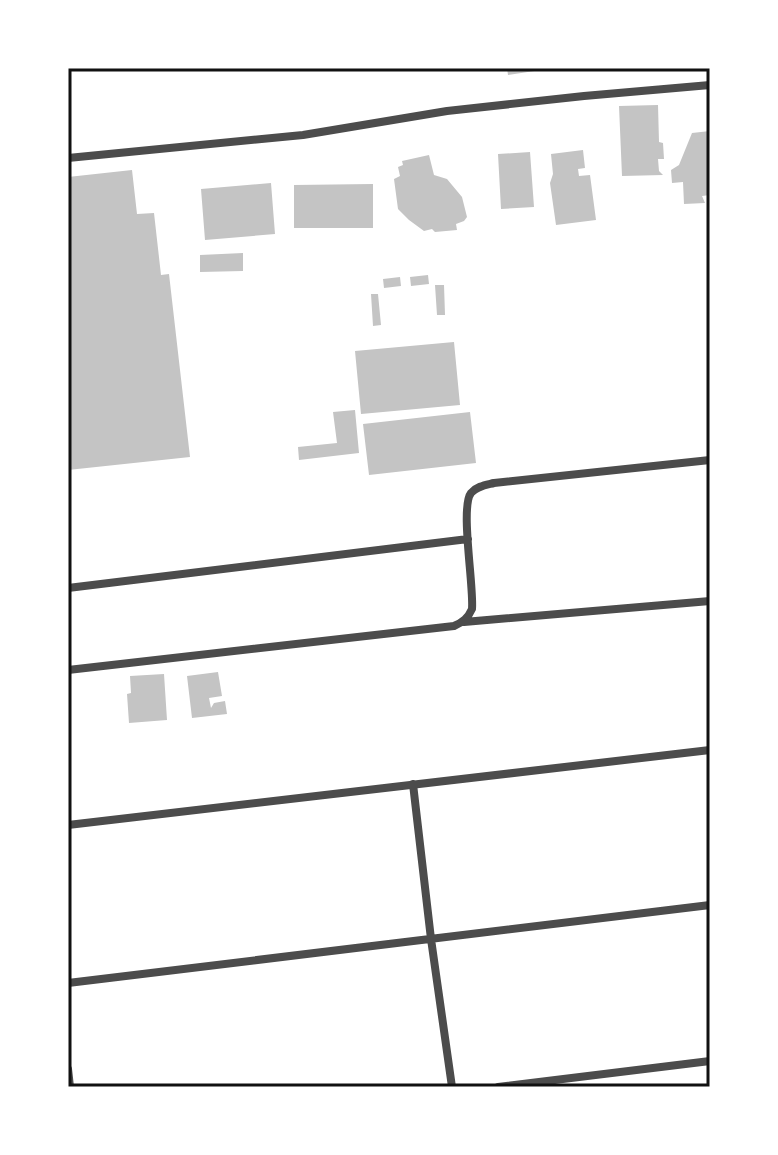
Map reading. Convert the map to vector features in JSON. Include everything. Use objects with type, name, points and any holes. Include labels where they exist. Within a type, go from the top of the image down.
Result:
[{"type":"street","points":[[68,158],[303,135],[447,111],[710,85]]},
{"type":"street","points":[[68,670],[454,626],[469,616],[472,609],[468,498],[473,491],[481,486],[509,481],[710,460]]},
{"type":"street","points":[[68,588],[468,539]]},
{"type":"street","points":[[462,622],[710,601]]},
{"type":"street","points":[[68,825],[710,750]]},
{"type":"street","points":[[413,784],[452,1087]]},
{"type":"street","points":[[68,983],[710,905]]},
{"type":"street","points":[[498,1087],[710,1061]]},
{"type":"street","points":[[68,1069],[70,1087]]},
{"type":"building","points":[[507,68],[541,68],[541,70],[508,75]]},
{"type":"building","points":[[658,105],[659,142],[663,143],[664,159],[658,159],[659,171],[663,175],[622,176],[619,106]]},
{"type":"building","points":[[710,131],[710,195],[702,196],[705,203],[684,204],[683,182],[672,183],[671,170],[679,165],[692,133]]},
{"type":"building","points":[[583,150],[585,168],[578,169],[579,176],[590,175],[596,220],[556,225],[550,183],[553,174],[551,154]]},
{"type":"building","points":[[530,152],[534,207],[501,209],[498,154]]},
{"type":"building","points":[[429,155],[434,175],[447,179],[462,197],[467,217],[456,224],[457,230],[424,231],[398,209],[394,179],[400,176],[398,167],[403,165],[402,161]]},
{"type":"building","points":[[132,170],[137,214],[154,213],[161,275],[169,274],[190,457],[68,470],[68,177]]},
{"type":"building","points":[[271,183],[275,234],[205,240],[201,189]]},
{"type":"building","points":[[373,184],[373,228],[294,228],[294,185]]},
{"type":"building","points":[[243,253],[243,271],[200,272],[200,255]]},
{"type":"building","points":[[428,275],[429,284],[411,286],[410,277]]},
{"type":"building","points":[[400,277],[401,286],[384,288],[383,279]]},
{"type":"building","points":[[435,285],[444,285],[445,315],[437,315]]},
{"type":"building","points":[[371,294],[378,294],[381,325],[373,326]]},
{"type":"building","points":[[454,342],[460,405],[361,414],[355,351]]},
{"type":"building","points":[[355,410],[359,453],[299,460],[298,447],[337,443],[333,412]]},
{"type":"building","points":[[470,412],[476,463],[369,475],[363,424]]},
{"type":"building","points":[[218,672],[222,696],[209,698],[211,708],[214,703],[225,701],[227,714],[192,718],[187,676]]},
{"type":"building","points":[[164,674],[167,720],[129,723],[127,694],[131,693],[130,676]]}]
